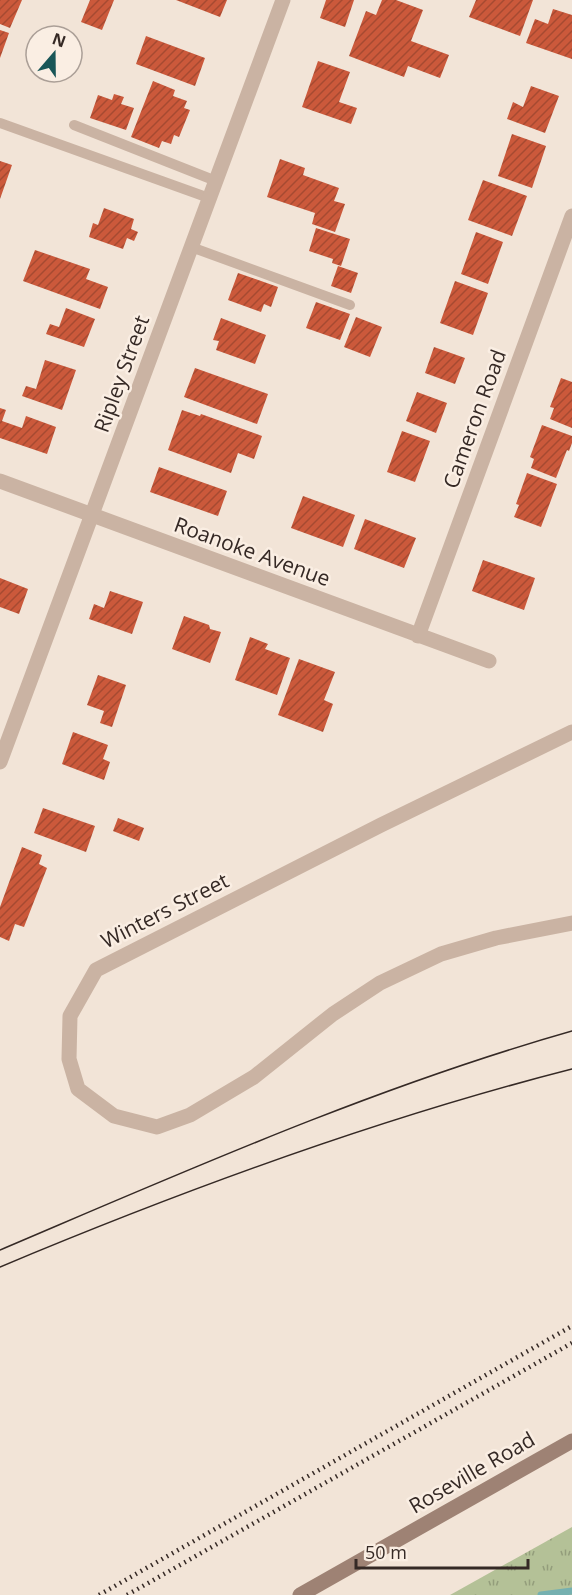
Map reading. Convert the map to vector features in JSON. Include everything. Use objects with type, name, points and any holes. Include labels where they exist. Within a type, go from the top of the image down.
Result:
[{"type":"main road","name":"Roseville Road","points":[[300,1595],[572,1441]]},
{"type":"street","name":"Ripley Street","points":[[0,762],[283,0]]},
{"type":"street","name":"Cameron Road","points":[[418,636],[572,216]]},
{"type":"street","name":"Roanoke Avenue","points":[[0,481],[489,661]]},
{"type":"street","name":"Winters Street","points":[[572,732],[381,825],[96,970],[70,1016],[69,1059],[78,1089],[114,1116],[157,1127],[190,1115],[254,1077],[333,1014],[380,983],[441,954],[496,938],[572,923]]},
{"type":"lane","points":[[0,123],[209,198]]},
{"type":"lane","points":[[74,125],[216,181]]},
{"type":"lane","points":[[191,247],[350,305]]},
{"type":"green space","points":[[572,1527],[572,1595],[450,1595]]},
{"type":"building","points":[[0,0],[22,0],[10,28],[0,24]]},
{"type":"building","points":[[90,0],[114,0],[102,30],[81,22]]},
{"type":"building","points":[[176,0],[227,0],[220,17]]},
{"type":"building","points":[[326,0],[354,0],[345,27],[320,18]]},
{"type":"building","points":[[382,0],[396,0],[423,10],[411,41],[449,55],[440,78],[408,66],[404,77],[349,56],[366,11],[376,15]]},
{"type":"building","points":[[476,0],[533,0],[520,36],[469,17]]},
{"type":"building","points":[[553,9],[572,15],[572,59],[526,43],[535,19],[548,24]]},
{"type":"building","points":[[0,30],[9,33],[0,58]]},
{"type":"building","points":[[146,36],[205,58],[195,86],[136,64]]},
{"type":"building","points":[[318,61],[350,72],[339,102],[357,108],[351,124],[302,107]]},
{"type":"building","points":[[153,81],[175,90],[173,96],[187,101],[184,108],[190,110],[179,137],[174,135],[171,144],[162,141],[159,148],[131,137]]},
{"type":"building","points":[[531,86],[559,96],[545,133],[507,119],[513,102],[523,107]]},
{"type":"building","points":[[114,94],[124,97],[121,104],[134,108],[126,130],[90,118],[98,95],[112,100]]},
{"type":"building","points":[[512,134],[546,146],[532,188],[498,176]]},
{"type":"building","points":[[280,159],[305,168],[303,175],[339,188],[334,201],[345,204],[335,232],[312,224],[315,213],[267,197]]},
{"type":"building","points":[[0,161],[12,165],[0,199]]},
{"type":"building","points":[[483,180],[527,196],[512,236],[468,220]]},
{"type":"building","points":[[104,208],[134,219],[131,229],[138,232],[134,241],[127,238],[123,249],[89,237],[93,223],[98,225]]},
{"type":"building","points":[[316,228],[350,239],[341,266],[332,263],[333,259],[309,251]]},
{"type":"building","points":[[476,232],[503,242],[488,284],[461,274]]},
{"type":"building","points":[[35,250],[90,269],[86,279],[108,287],[100,309],[23,281]]},
{"type":"building","points":[[338,266],[358,273],[351,293],[331,286]]},
{"type":"building","points":[[238,273],[278,287],[271,307],[264,304],[261,312],[228,300]]},
{"type":"building","points":[[455,281],[488,293],[473,335],[440,323]]},
{"type":"building","points":[[316,302],[350,314],[340,340],[306,328]]},
{"type":"building","points":[[66,308],[95,319],[84,347],[46,334],[50,324],[59,327]]},
{"type":"building","points":[[356,317],[382,327],[370,357],[344,347]]},
{"type":"building","points":[[221,318],[266,335],[255,364],[216,350],[219,341],[213,340]]},
{"type":"building","points":[[434,347],[465,358],[455,384],[425,373]]},
{"type":"building","points":[[45,360],[76,370],[62,410],[22,396],[26,386],[36,389]]},
{"type":"building","points":[[195,368],[268,394],[257,424],[184,397]]},
{"type":"building","points":[[561,378],[572,382],[572,428],[550,419],[554,408],[550,407]]},
{"type":"building","points":[[417,392],[447,403],[436,433],[406,421]]},
{"type":"building","points":[[0,408],[6,410],[2,421],[22,428],[26,416],[56,427],[47,454],[0,438]]},
{"type":"building","points":[[182,410],[200,416],[201,414],[262,436],[254,459],[238,453],[231,473],[168,450]]},
{"type":"building","points":[[542,425],[572,436],[569,451],[567,450],[556,478],[531,468],[534,459],[530,457]]},
{"type":"building","points":[[402,431],[430,441],[415,482],[387,472]]},
{"type":"building","points":[[159,467],[227,491],[218,516],[150,492]]},
{"type":"building","points":[[527,473],[557,484],[541,527],[514,517]]},
{"type":"building","points":[[303,496],[355,515],[343,547],[291,528]]},
{"type":"building","points":[[365,519],[416,538],[404,568],[354,549]]},
{"type":"building","points":[[483,560],[535,578],[524,610],[472,591]]},
{"type":"building","points":[[0,578],[28,589],[19,614],[0,607]]},
{"type":"building","points":[[110,591],[143,602],[132,634],[89,619],[94,604],[104,608]]},
{"type":"building","points":[[184,616],[221,632],[210,663],[172,649]]},
{"type":"building","points":[[250,637],[268,644],[265,649],[290,658],[277,695],[235,680]]},
{"type":"building","points":[[299,659],[335,672],[324,700],[333,704],[323,732],[278,715]]},
{"type":"building","points":[[98,675],[126,685],[112,727],[100,723],[104,711],[87,705]]},
{"type":"building","points":[[73,732],[108,745],[103,759],[110,762],[104,780],[62,764]]},
{"type":"building","points":[[43,808],[95,826],[86,852],[34,833]]},
{"type":"building","points":[[118,818],[144,828],[139,841],[113,831]]},
{"type":"building","points":[[22,847],[42,855],[39,864],[47,868],[24,927],[15,924],[9,941],[0,937],[0,907]]},
{"type":"waterway","points":[[541,1595],[572,1591]]},
{"type":"tram line","points":[[0,1250],[212,1160],[354,1104],[499,1053],[572,1031]]},
{"type":"tram line","points":[[0,1267],[211,1183],[354,1133],[572,1069]]},
{"type":"railway","points":[[99,1595],[572,1326]]},
{"type":"railway","points":[[127,1595],[572,1343]]}]
